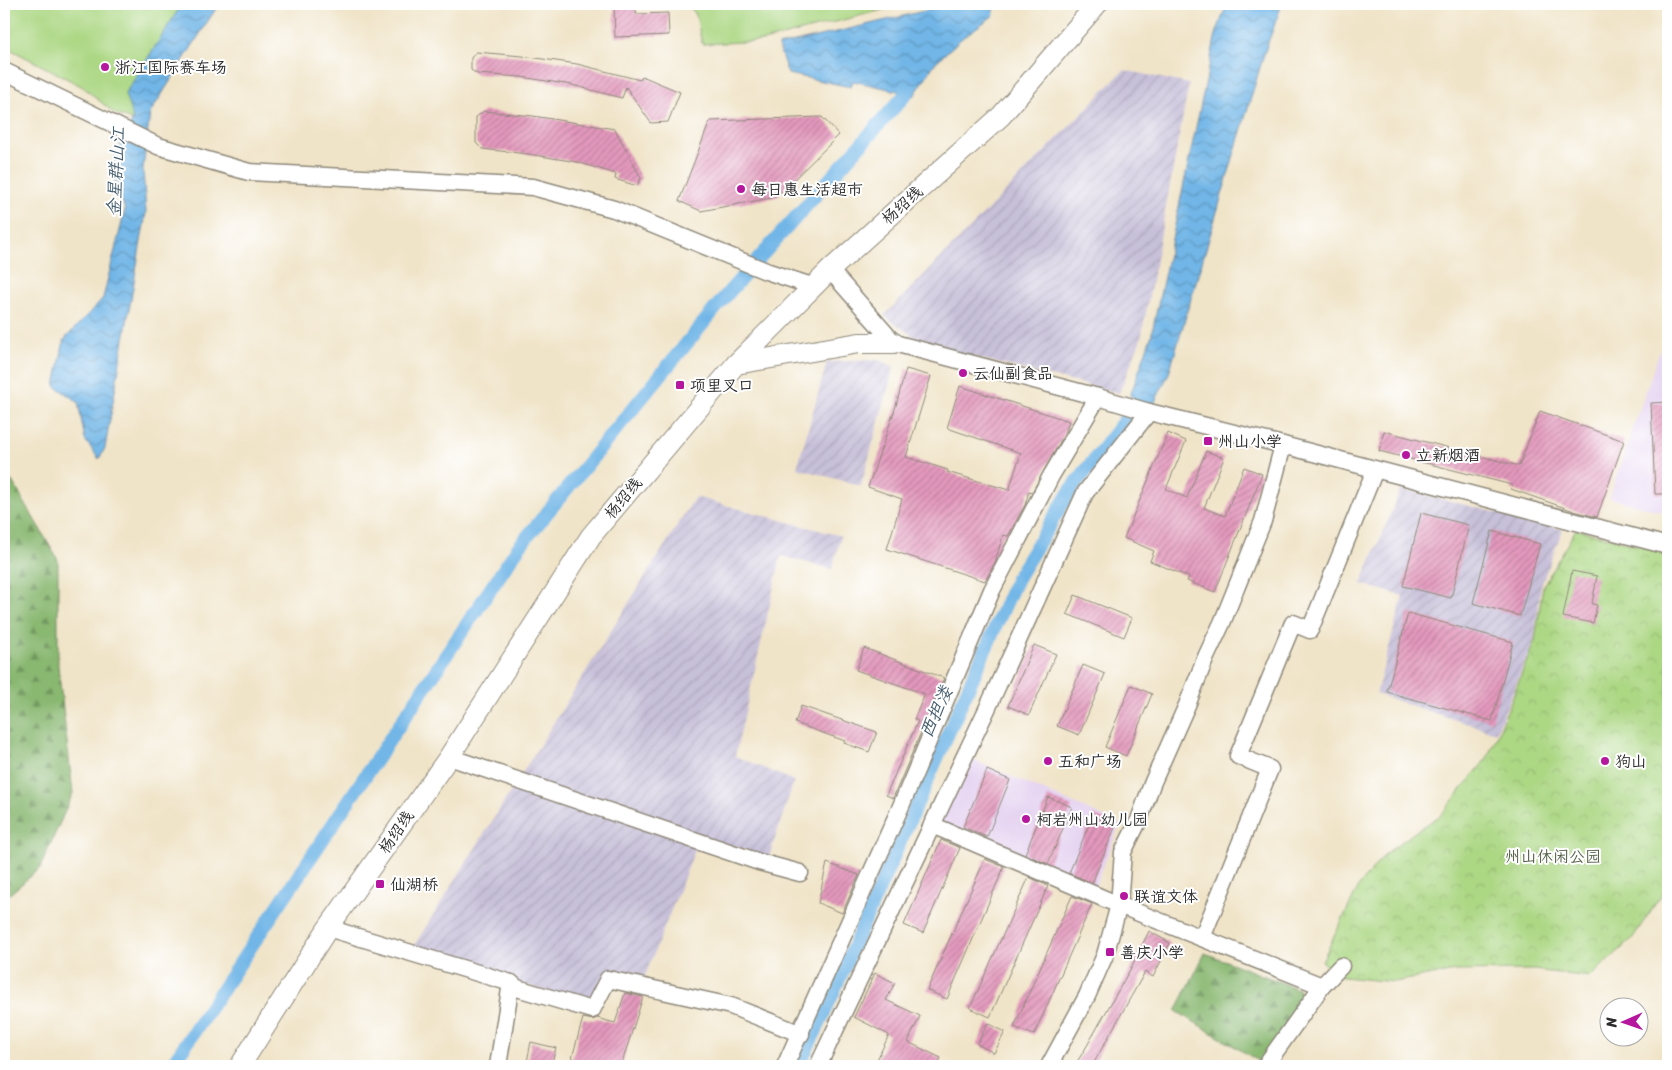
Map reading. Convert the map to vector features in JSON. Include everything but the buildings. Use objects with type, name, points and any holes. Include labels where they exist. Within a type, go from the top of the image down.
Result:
[{"type":"main road","name":"杨绍线","points":[[240,1066],[328,928],[449,757],[591,536],[736,364],[830,270],[1001,116],[1097,4]]},
{"type":"main road","points":[[736,364],[859,343],[894,343]]},
{"type":"street","points":[[4,70],[158,146],[249,172],[533,188],[614,209],[766,271],[815,286]]},
{"type":"street","points":[[830,270],[894,343],[1150,412],[1668,546]]},
{"type":"street","points":[[785,1066],[801,1034],[819,988],[901,806],[992,590],[1051,476],[1098,397]]},
{"type":"street","points":[[818,1066],[986,711],[1085,493],[1150,412]]},
{"type":"street","points":[[1049,1066],[1091,988],[1105,955],[1119,905],[1124,852],[1188,705],[1263,521],[1283,445]]},
{"type":"street","points":[[1202,938],[1270,770],[1238,756],[1293,623],[1310,630],[1375,470]]},
{"type":"street","points":[[449,757],[749,858],[800,873]]},
{"type":"street","points":[[932,825],[1119,905],[1322,986]]},
{"type":"street","points":[[328,928],[511,983],[517,988],[592,1010],[608,979],[731,1006],[801,1034]]},
{"type":"street","points":[[1265,1066],[1322,986],[1340,966]]},
{"type":"street","points":[[498,1066],[511,983]]},
{"type":"shaded area","points":[[1124,70],[1189,84],[1141,339],[1119,393],[928,346],[884,316]]},
{"type":"shaded area","points":[[1668,349],[1668,513],[1609,498],[1660,350]]},
{"type":"shaded area","points":[[879,360],[894,367],[861,486],[797,468],[827,362]]},
{"type":"shaded area","points":[[1401,489],[1563,529],[1541,585],[1534,640],[1496,733],[1376,694],[1403,596],[1361,584]]},
{"type":"shaded area","points":[[695,497],[841,536],[832,569],[781,556],[735,756],[794,781],[769,857],[700,837],[643,981],[607,973],[591,1006],[412,949]]},
{"type":"shaded area","name":"柯岩州山幼儿园","points":[[969,758],[1120,824],[1094,889],[940,824]]},
{"type":"green space","name":"浙江国际赛车场","points":[[4,4],[203,4],[136,122],[114,113],[83,87],[4,46]]},
{"type":"green space","points":[[688,4],[905,4],[763,41],[702,44],[696,15]]},
{"type":"green space","points":[[4,477],[12,481],[58,560],[58,666],[73,793],[40,868],[4,899]]},
{"type":"green space","name":"州山休闲公园","points":[[1576,529],[1668,553],[1668,885],[1632,939],[1590,977],[1534,970],[1455,971],[1394,982],[1333,976],[1322,961],[1359,886],[1384,855],[1441,815],[1487,758],[1535,640],[1543,586]]},
{"type":"green space","points":[[1205,953],[1298,989],[1304,999],[1260,1062],[1176,1011]]},
{"type":"water","name":"金星群山江","points":[[182,4],[223,4],[215,10],[150,113],[143,169],[146,213],[105,448],[99,459],[85,440],[78,402],[55,386],[64,340],[103,298],[125,210],[114,179],[114,158],[133,119],[125,94]]},
{"type":"water","points":[[953,4],[992,4],[994,15],[962,38],[935,63],[914,96],[853,81],[851,87],[788,74],[778,46]]},
{"type":"water","points":[[1227,4],[1282,4],[1264,54],[1169,373],[1153,406],[1130,396],[1151,337],[1216,34]]},
{"type":"waterway","points":[[171,1066],[518,548],[729,292],[906,94]]},
{"type":"waterway","name":"西担溇","points":[[798,1066],[820,1022],[1017,578],[1071,490],[1140,400]]},
{"type":"place","name":"浙江国际赛车场","points":[[105,67]]},
{"type":"place","name":"每日惠生活超市","points":[[741,189]]},
{"type":"place","name":"云仙副食品","points":[[963,373]]},
{"type":"place","name":"项里叉口","points":[[680,385]]},
{"type":"place","name":"州山小学","points":[[1208,441]]},
{"type":"place","name":"立新烟酒","points":[[1406,455]]},
{"type":"place","name":"五和广场","points":[[1048,761]]},
{"type":"place","name":"狗山","points":[[1605,761]]},
{"type":"place","name":"柯岩州山幼儿园","points":[[1026,819]]},
{"type":"place","name":"仙湖桥","points":[[380,884]]},
{"type":"place","name":"联谊文体","points":[[1124,896]]},
{"type":"place","name":"善庆小学","points":[[1110,952]]}]
